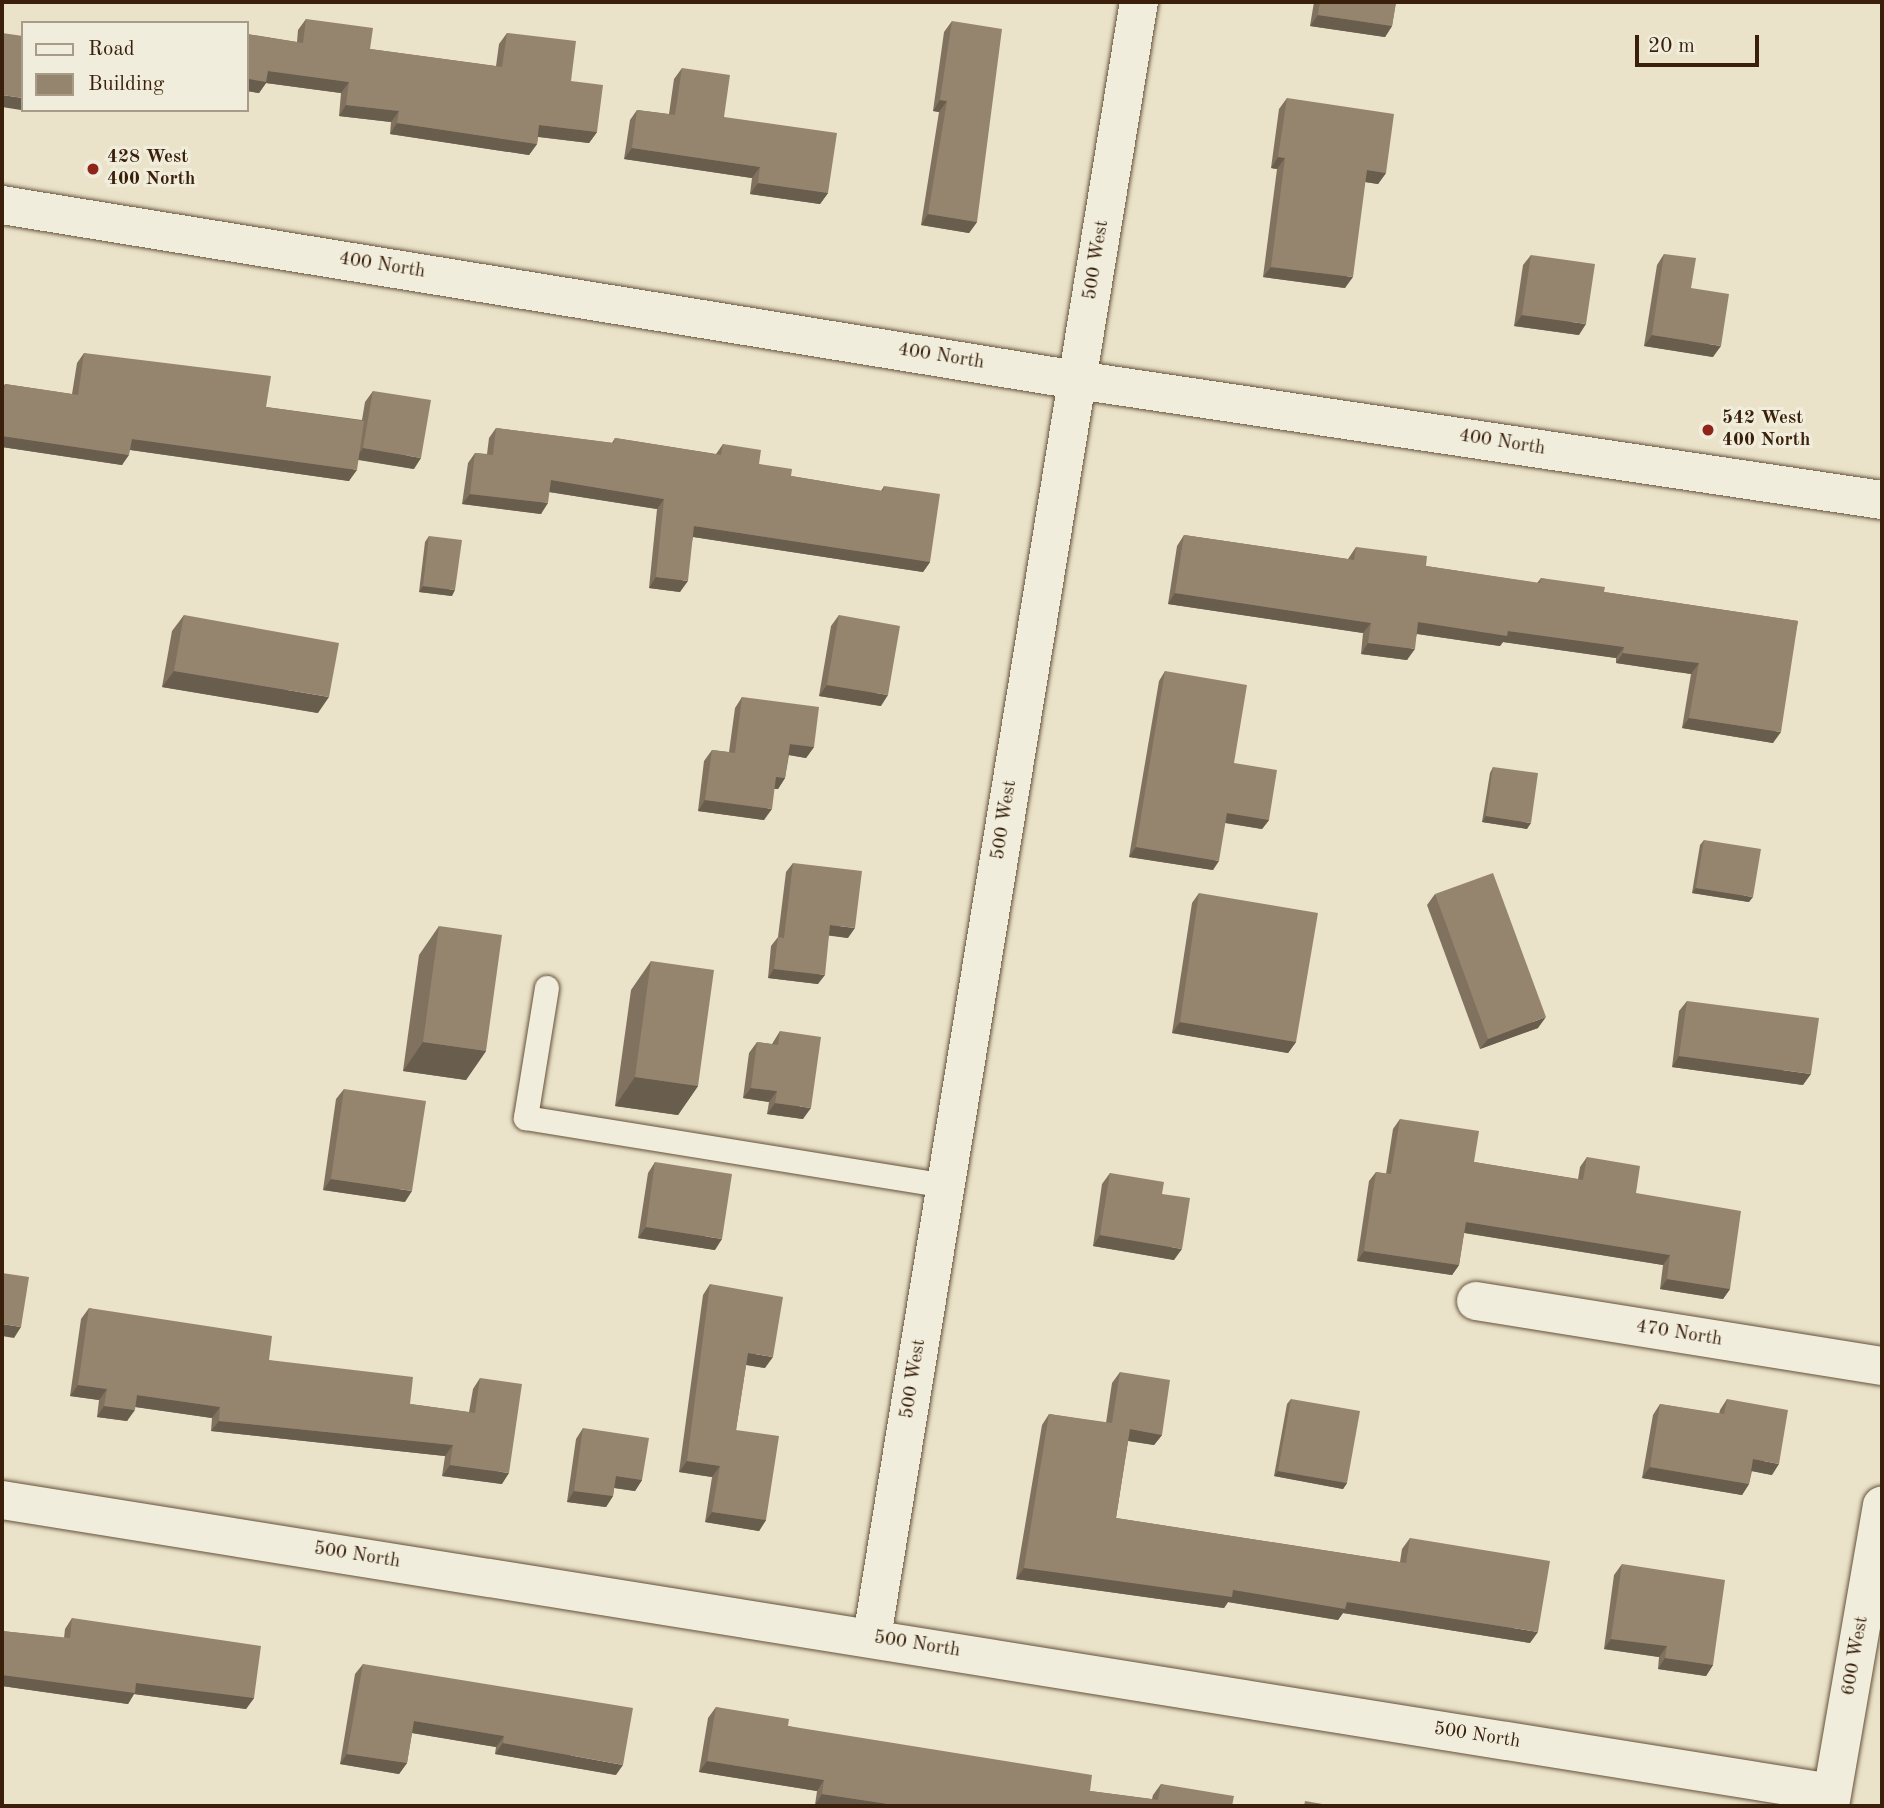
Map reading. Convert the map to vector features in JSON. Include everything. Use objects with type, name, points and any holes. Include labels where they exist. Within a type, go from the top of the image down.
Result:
[{"type":"street","name":"500 West","points":[[872,1637],[1139,2]]},
{"type":"street","name":"400 North","points":[[2,205],[1077,380],[1882,500]]},
{"type":"street","name":"470 North","points":[[1476,1301],[1882,1366]]},
{"type":"street","name":"500 North","points":[[2,1500],[872,1637],[1831,1800]]},
{"type":"street","name":"600 West","points":[[1831,1800],[1882,1506]]},
{"type":"lane","points":[[547,988],[526,1118],[945,1186]]},
{"type":"building","points":[[1320,2],[1396,2],[1392,26],[1318,15]]},
{"type":"building","points":[[306,19],[373,28],[370,49],[502,67],[507,33],[576,41],[571,81],[603,85],[597,132],[539,125],[537,144],[397,123],[399,111],[346,105],[349,82],[268,71],[266,82],[249,79],[248,86],[248,34],[303,43]]},
{"type":"building","points":[[952,21],[1002,29],[977,222],[928,214],[947,101],[940,100]]},
{"type":"building","points":[[2,33],[21,36],[21,98],[2,95]]},
{"type":"building","points":[[682,68],[730,75],[724,117],[837,133],[828,193],[758,183],[760,167],[632,148],[637,110],[675,115]]},
{"type":"building","points":[[1287,98],[1394,114],[1386,173],[1367,170],[1353,277],[1271,267],[1285,158],[1278,157]]},
{"type":"building","points":[[1664,254],[1696,258],[1691,288],[1729,294],[1721,346],[1652,335]]},
{"type":"building","points":[[1531,255],[1595,264],[1586,324],[1522,315]]},
{"type":"building","points":[[84,353],[271,376],[266,407],[364,421],[357,470],[132,439],[129,455],[2,436],[5,384],[78,395]]},
{"type":"building","points":[[373,391],[431,400],[421,458],[363,448]]},
{"type":"building","points":[[496,428],[614,443],[615,438],[721,455],[723,444],[761,450],[759,464],[792,469],[791,476],[883,491],[884,486],[940,494],[930,562],[694,526],[688,581],[656,577],[664,499],[551,480],[548,503],[470,494],[475,453],[493,455]]},
{"type":"building","points":[[1184,535],[1354,560],[1356,547],[1427,556],[1426,566],[1540,583],[1541,578],[1605,587],[1604,592],[1798,621],[1781,732],[1689,718],[1699,663],[1623,653],[1624,647],[1508,631],[1507,636],[1418,622],[1415,649],[1368,643],[1371,623],[1175,593]]},
{"type":"building","points":[[429,536],[462,540],[455,590],[423,586]]},
{"type":"building","points":[[184,615],[339,643],[329,697],[174,671]]},
{"type":"building","points":[[839,615],[900,626],[888,695],[827,685]]},
{"type":"building","points":[[1165,671],[1247,685],[1234,763],[1277,770],[1269,820],[1227,813],[1219,861],[1136,847]]},
{"type":"building","points":[[742,697],[819,707],[814,747],[790,744],[785,778],[776,777],[772,809],[705,800],[712,750],[735,753]]},
{"type":"building","points":[[1493,767],[1538,773],[1531,823],[1486,816]]},
{"type":"building","points":[[1704,840],[1761,849],[1753,897],[1696,888]]},
{"type":"building","points":[[793,863],[862,871],[855,928],[830,925],[825,975],[774,969],[778,937],[784,938]]},
{"type":"building","points":[[1493,873],[1546,1017],[1488,1039],[1435,894]]},
{"type":"building","points":[[1199,893],[1318,913],[1296,1042],[1180,1022]]},
{"type":"building","points":[[439,926],[502,935],[486,1051],[423,1042]]},
{"type":"building","points":[[651,961],[714,970],[698,1086],[635,1077]]},
{"type":"building","points":[[1687,1001],[1819,1018],[1811,1074],[1679,1056]]},
{"type":"building","points":[[780,1031],[821,1037],[811,1108],[775,1103],[777,1091],[751,1088],[757,1042],[778,1045]]},
{"type":"building","points":[[344,1089],[426,1101],[412,1191],[331,1179]]},
{"type":"building","points":[[1400,1119],[1479,1131],[1474,1162],[1583,1180],[1587,1157],[1640,1166],[1636,1193],[1741,1211],[1730,1289],[1667,1279],[1670,1255],[1466,1222],[1459,1265],[1364,1251],[1376,1172],[1391,1174]]},
{"type":"building","points":[[655,1162],[732,1174],[722,1239],[646,1227]]},
{"type":"building","points":[[1110,1173],[1164,1182],[1162,1194],[1190,1198],[1182,1249],[1100,1235]]},
{"type":"building","points":[[2,1273],[29,1277],[21,1327],[2,1324]]},
{"type":"building","points":[[710,1284],[783,1297],[773,1357],[748,1353],[736,1430],[779,1436],[766,1520],[712,1512],[720,1466],[687,1461]]},
{"type":"building","points":[[89,1308],[272,1336],[269,1360],[413,1377],[410,1404],[475,1413],[480,1378],[522,1384],[509,1473],[450,1465],[453,1445],[219,1421],[220,1407],[137,1395],[135,1410],[104,1406],[107,1389],[78,1385]]},
{"type":"building","points":[[1120,1372],[1170,1380],[1162,1435],[1130,1429],[1116,1518],[1406,1563],[1410,1538],[1550,1561],[1538,1632],[1347,1602],[1345,1609],[1233,1590],[1232,1597],[1024,1568],[1049,1414],[1112,1423]]},
{"type":"building","points":[[1291,1399],[1360,1411],[1347,1483],[1278,1471]]},
{"type":"building","points":[[1727,1399],[1788,1410],[1779,1464],[1753,1459],[1749,1484],[1650,1467],[1660,1404],[1724,1414]]},
{"type":"building","points":[[583,1428],[649,1438],[642,1480],[616,1476],[613,1496],[574,1491]]},
{"type":"building","points":[[1622,1564],[1725,1580],[1713,1665],[1665,1658],[1667,1646],[1611,1639]]},
{"type":"building","points":[[72,1618],[261,1646],[254,1698],[136,1683],[135,1693],[2,1675],[2,1631],[70,1638]]},
{"type":"building","points":[[363,1664],[633,1708],[623,1765],[503,1743],[504,1736],[414,1721],[407,1763],[347,1754]]},
{"type":"building","points":[[716,1707],[789,1719],[788,1726],[1092,1775],[1090,1791],[1158,1800],[1161,1784],[1234,1796],[1232,1806],[901,1806],[822,1794],[824,1780],[707,1761]]},
{"type":"building","points":[[1305,1801],[1334,1806],[1304,1806]]},
{"type":"place","name":"428 West 400 North","points":[[93,169]]},
{"type":"place","name":"542 West 400 North","points":[[1708,430]]}]
